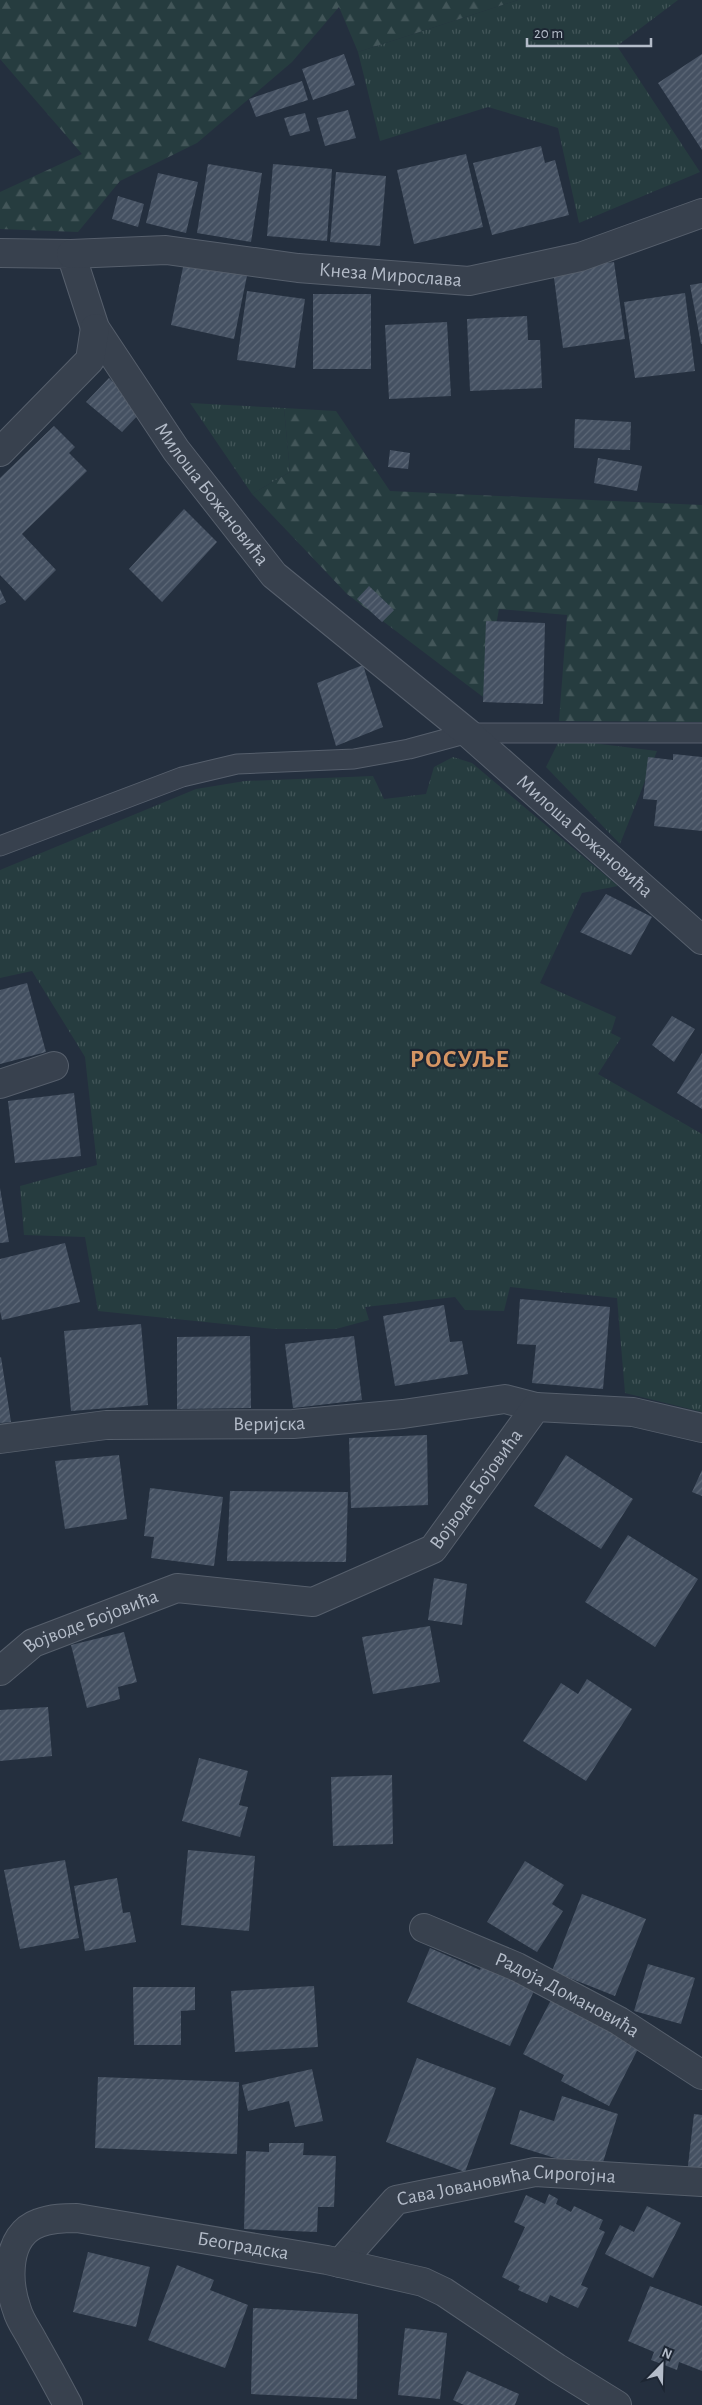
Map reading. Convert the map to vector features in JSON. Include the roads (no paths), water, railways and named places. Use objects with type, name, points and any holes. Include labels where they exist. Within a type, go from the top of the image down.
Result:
[{"type":"street","name":"Кнеза Мирослава","points":[[72,254],[166,250],[298,268],[469,281],[580,257],[702,214]]},
{"type":"street","points":[[0,253],[72,254]]},
{"type":"street","name":"Милоша Божановића","points":[[72,254],[95,328],[176,450],[274,575],[468,733],[702,940]]},
{"type":"street","points":[[0,452],[90,360],[95,328]]},
{"type":"street","points":[[0,1084],[54,1066]]},
{"type":"street","name":"Веријска","points":[[0,1439],[106,1425],[293,1424],[403,1414],[505,1399],[536,1407]]},
{"type":"street","points":[[536,1407],[633,1412],[702,1428]]},
{"type":"street","name":"Војводе Бојовића","points":[[0,1671],[33,1643],[176,1588],[313,1602],[434,1549],[536,1407]]},
{"type":"street","name":"Радоја Домановића","points":[[424,1928],[517,1967],[619,2021],[702,2075]]},
{"type":"street","name":"Сава Јовановића Сирогојна","points":[[340,2263],[396,2200],[535,2172],[702,2182]]},
{"type":"street","name":"Београдска","points":[[68,2405],[17,2312],[11,2286],[11,2259],[16,2244],[24,2232],[38,2223],[55,2219],[77,2218],[340,2263],[414,2280],[444,2292],[557,2368],[617,2405]]},
{"type":"lane","points":[[0,846],[182,777],[237,764],[354,759],[408,749],[468,733],[702,734]]},
{"type":"district","name":"РОСУЉЕ","points":[[460,1059]]}]
